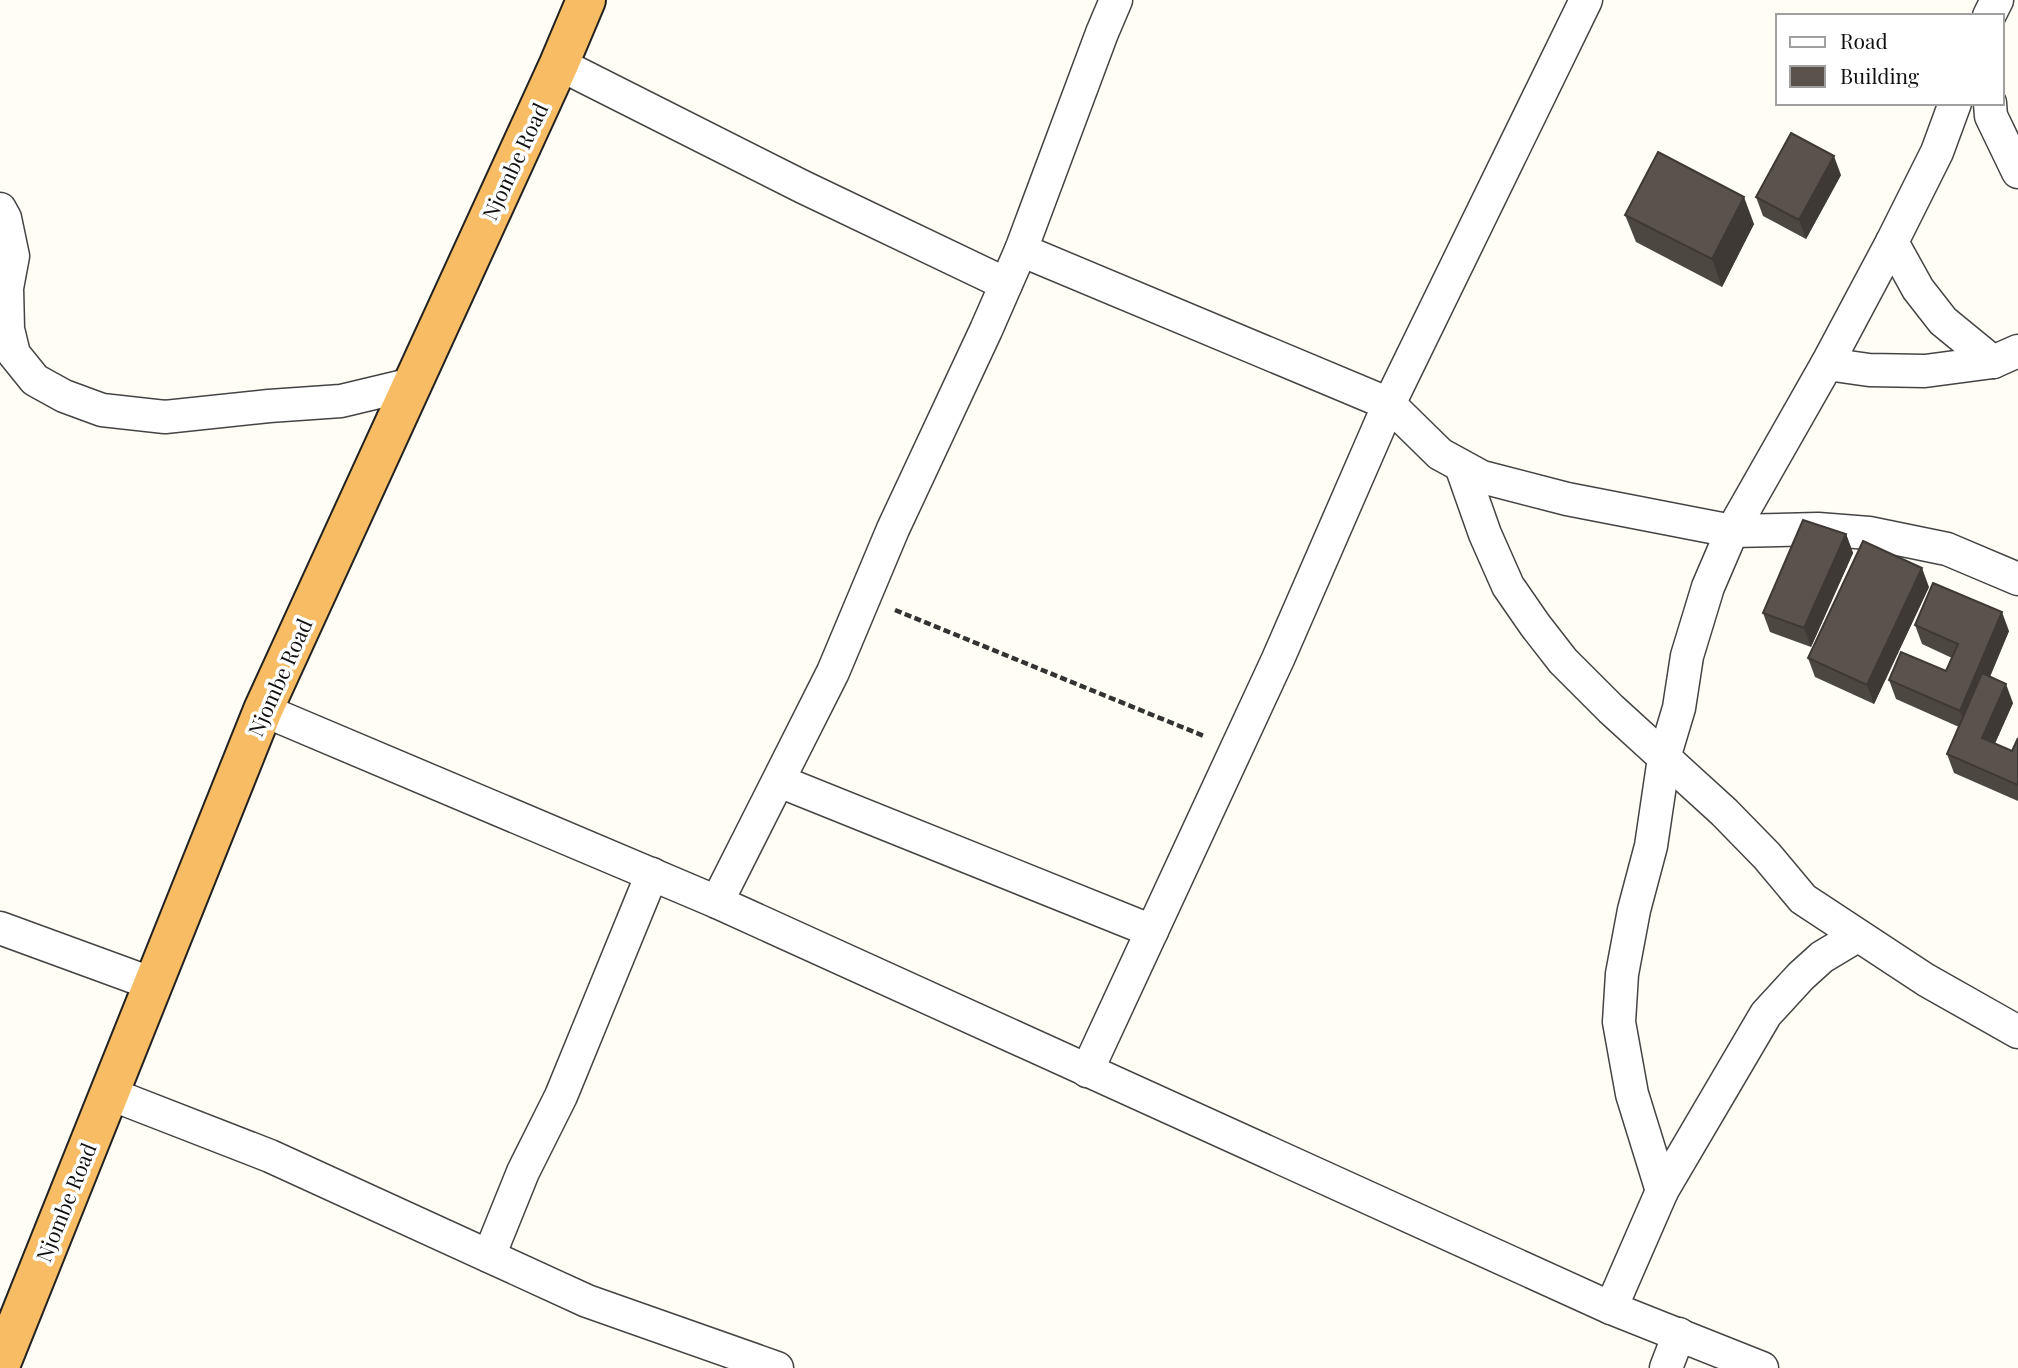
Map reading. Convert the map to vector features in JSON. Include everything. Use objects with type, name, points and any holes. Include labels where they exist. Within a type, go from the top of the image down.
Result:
[{"type":"highway","name":"Njombe Road","points":[[0,1366],[262,710],[559,64],[577,3]]},
{"type":"street","points":[[718,902],[833,672],[893,529],[1006,284],[1116,0]]},
{"type":"street","points":[[1087,1070],[1278,659],[1389,404],[1586,0]]},
{"type":"street","points":[[559,64],[803,187],[1006,284]]},
{"type":"street","points":[[1662,1191],[1632,1094],[1619,1022],[1622,974],[1634,910],[1651,846],[1664,758],[1679,708],[1687,656],[1708,587],[1732,531],[1827,364],[1892,242],[1937,152],[1954,105]]},
{"type":"street","points":[[1990,105],[1991,116],[2018,172]]},
{"type":"street","points":[[0,209],[5,218],[13,256],[7,288],[8,329],[14,354],[35,380],[64,396],[102,410],[165,417],[341,401],[412,384]]},
{"type":"street","points":[[1892,242],[1918,289],[1943,321],[2006,357]]},
{"type":"street","points":[[1021,250],[1389,404],[1440,454],[1482,477],[1567,499],[1732,531],[1818,529],[1869,533],[1947,550],[2018,579]]},
{"type":"street","points":[[1827,364],[1925,371],[2006,357]]},
{"type":"street","points":[[1461,466],[1485,534],[1508,586],[1563,661],[1611,709],[1724,812],[1767,856],[1803,899],[1926,980],[2018,1032]]},
{"type":"street","points":[[262,710],[718,902],[1611,1308],[1762,1368]]},
{"type":"street","points":[[779,781],[1152,931]]},
{"type":"street","points":[[489,1256],[523,1172],[561,1096],[652,874]]},
{"type":"street","points":[[0,928],[153,984]]},
{"type":"street","points":[[1611,1308],[1662,1191],[1766,1014],[1822,957],[1857,936]]},
{"type":"street","points":[[108,1093],[270,1156],[587,1301],[777,1368]]},
{"type":"street","points":[[1666,1368],[1679,1334]]},
{"type":"path","points":[[865,597],[1236,749]]},
{"type":"building","points":[[1791,133],[1834,156],[1799,220],[1756,197]]},
{"type":"building","points":[[1658,152],[1744,197],[1712,259],[1625,215]]},
{"type":"building","points":[[1803,520],[1846,534],[1804,628],[1763,613]]},
{"type":"building","points":[[1863,541],[1922,568],[1867,685],[1808,658]]},
{"type":"building","points":[[1933,583],[2002,612],[1960,711],[1889,680],[1901,652],[1946,671],[1958,644],[1915,625]]},
{"type":"building","points":[[1982,673],[2006,684],[1982,738],[2012,751],[2018,738],[2018,785],[1947,754]]}]
